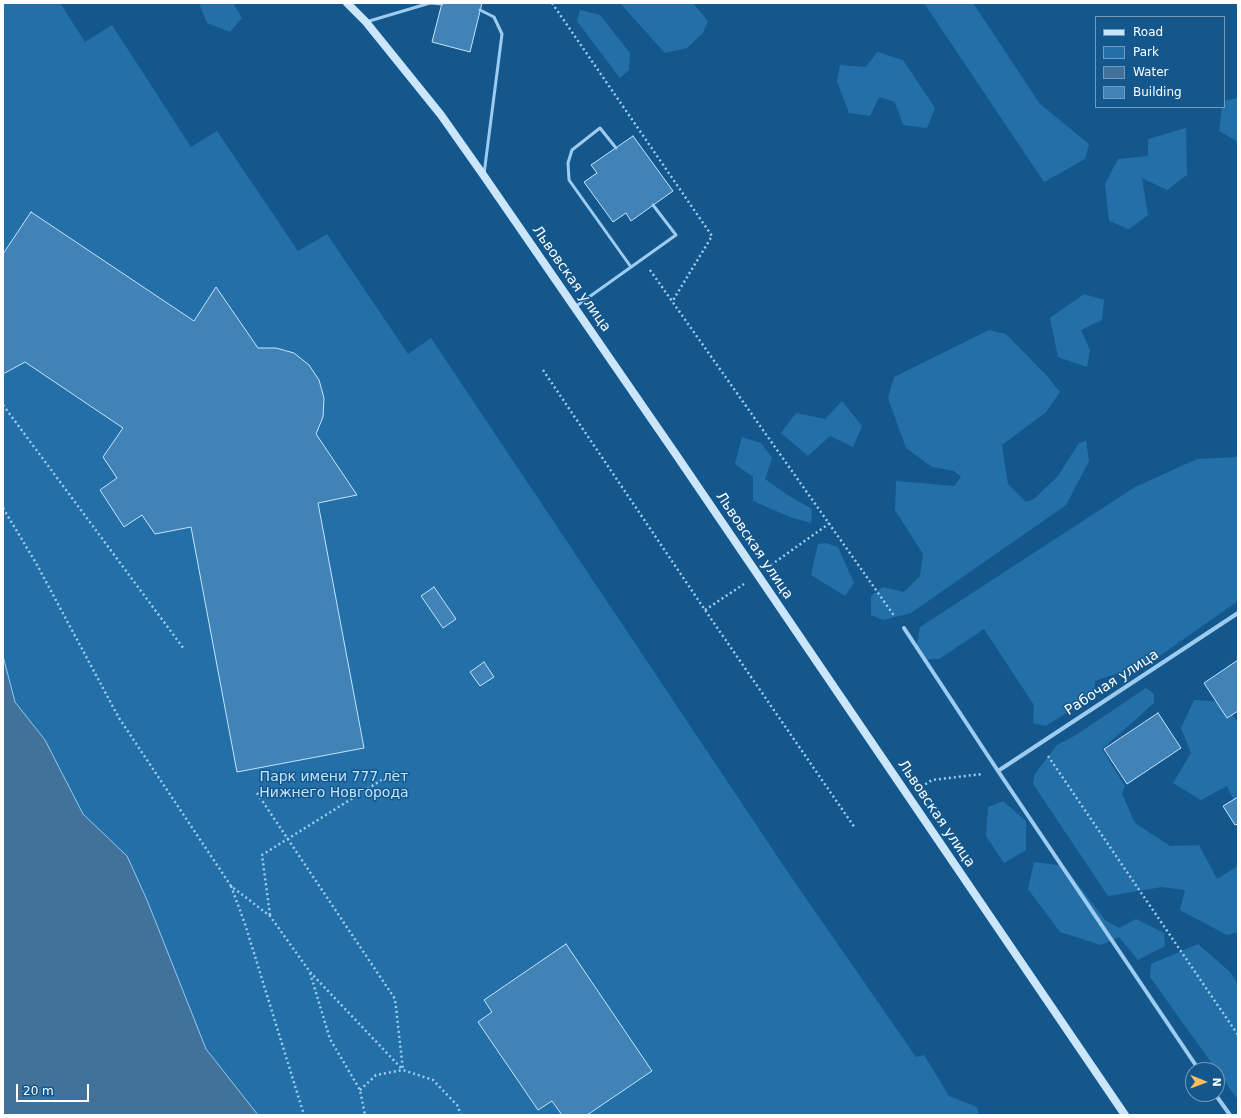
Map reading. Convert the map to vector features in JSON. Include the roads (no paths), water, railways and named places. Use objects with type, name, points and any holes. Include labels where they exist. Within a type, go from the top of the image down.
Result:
[{"type":"main road","name":"Львовская улица","points":[[347,3],[366,22],[441,115],[484,176],[908,795],[1124,1115]]},
{"type":"street","name":"Рабочая улица","points":[[998,771],[1238,613]]},
{"type":"street","points":[[904,628],[1194,1062]]},
{"type":"street","points":[[1221,1102],[1230,1115]]},
{"type":"lane","points":[[366,22],[430,3],[442,4]]},
{"type":"lane","points":[[480,10],[494,17],[502,34],[484,176]]},
{"type":"lane","points":[[616,148],[600,128],[572,150],[568,163],[569,180],[631,267]]},
{"type":"lane","points":[[575,307],[676,236],[653,205]]},
{"type":"water","points":[[3,656],[15,702],[45,740],[83,814],[127,856],[147,900],[206,1049],[258,1115],[3,1115]]},
{"type":"park label","name":"Парк имени 777 лет Нижнего Новгорода","points":[[334,786]]}]
